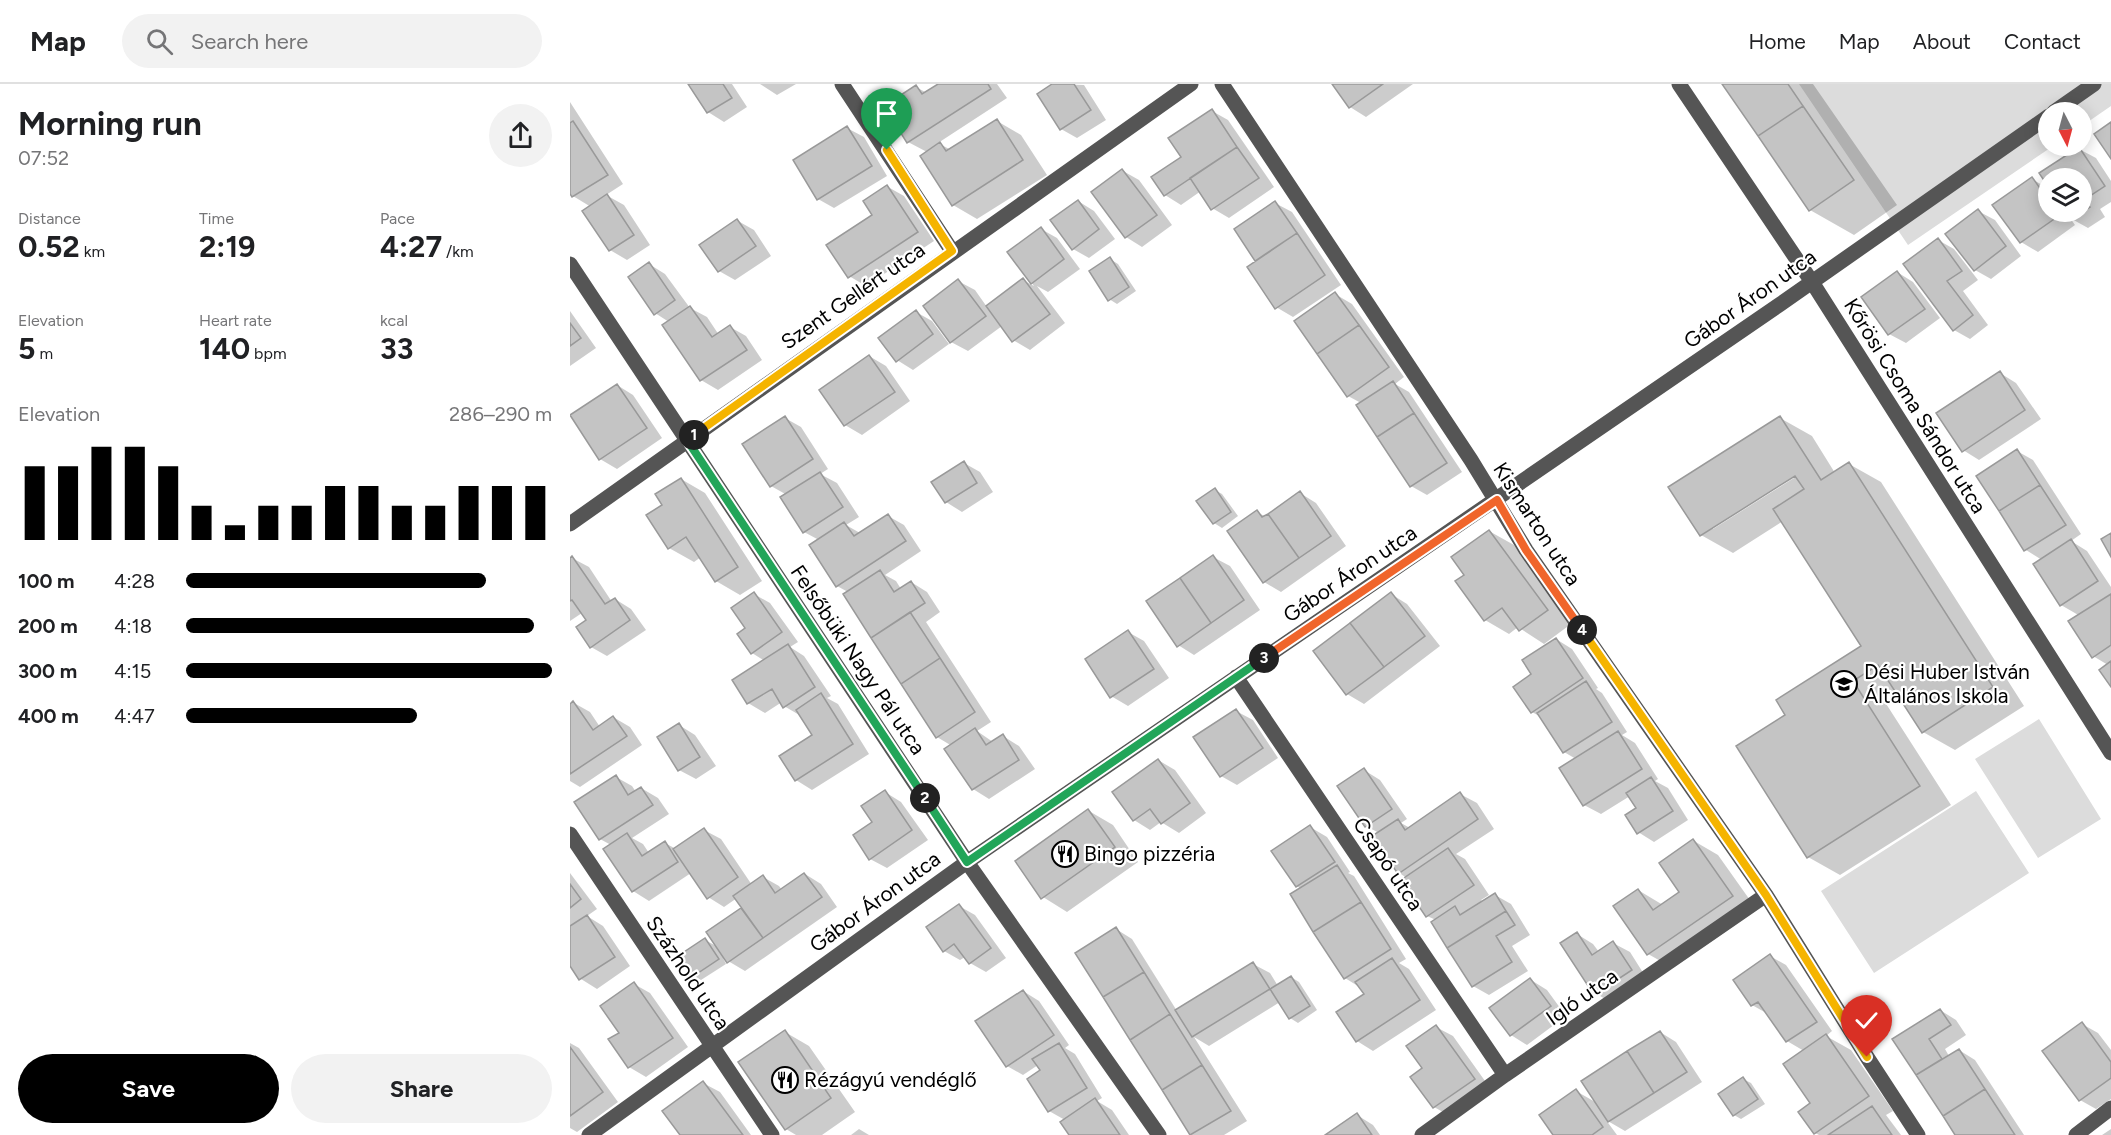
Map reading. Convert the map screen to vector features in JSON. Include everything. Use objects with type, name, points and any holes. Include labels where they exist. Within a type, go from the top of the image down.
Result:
[{"type":"street","points":[[842,84],[952,251]]},
{"type":"street","name":"Szent Gellért utca","points":[[570,524],[952,251],[1191,84]]},
{"type":"street","name":"Kismarton utca","points":[[1222,84],[1497,500],[1526,550],[1766,895],[1918,1135]]},
{"type":"street","name":"Kőrösi Csoma Sándor utca","points":[[1680,84],[1812,282],[2111,753]]},
{"type":"street","points":[[2068,102],[2094,84]]},
{"type":"street","name":"Gábor Áron utca","points":[[589,1135],[967,862],[1497,500],[2038,124]]},
{"type":"street","name":"Felsőbüki Nagy Pál utca","points":[[570,264],[967,862],[1159,1135]]},
{"type":"street","name":"Csapó utca","points":[[1236,677],[1505,1075]]},
{"type":"street","name":"Százhold utca","points":[[570,834],[772,1135]]},
{"type":"street","name":"Igló utca","points":[[1422,1135],[1766,895]]},
{"type":"street","points":[[2076,1135],[2111,1108]]},
{"type":"shaded area","points":[[1799,84],[2111,84],[2111,106],[2092,119],[2092,102],[2038,102],[2038,156],[1908,245]]},
{"type":"shaded area","points":[[2039,719],[2101,819],[2038,858],[1975,759]]},
{"type":"shaded area","points":[[1976,791],[2029,873],[1874,973],[1821,891]]},
{"type":"building","points":[[688,84],[723,84],[732,98],[707,113]]},
{"type":"building","points":[[938,84],[988,84],[991,89],[907,143],[884,106],[916,85],[922,94]]},
{"type":"building","points":[[1052,84],[1074,84],[1091,110],[1060,130],[1037,94]]},
{"type":"building","points":[[1332,84],[1383,84],[1349,108]]},
{"type":"building","points":[[1722,84],[1788,84],[1803,106],[1758,136]]},
{"type":"building","points":[[1803,106],[1854,180],[1809,211],[1758,136]]},
{"type":"building","points":[[1212,109],[1237,147],[1164,196],[1151,177],[1181,157],[1168,138]]},
{"type":"building","points":[[997,119],[1023,160],[952,206],[920,156],[940,142],[946,151]]},
{"type":"building","points":[[573,121],[608,175],[572,197],[570,194],[570,123]]},
{"type":"building","points":[[2111,122],[2111,159],[2094,134]]},
{"type":"building","points":[[847,126],[872,166],[817,200],[793,160]]},
{"type":"building","points":[[1237,147],[1259,178],[1211,210],[1190,178]]},
{"type":"building","points":[[2065,156],[2085,156],[2105,186],[2092,195],[2092,168],[2047,168]]},
{"type":"building","points":[[1122,169],[1157,215],[1125,238],[1091,192]]},
{"type":"building","points":[[2032,177],[2038,185],[2038,222],[2050,222],[2020,243],[1992,205]]},
{"type":"building","points":[[887,185],[918,232],[848,278],[826,245],[872,215],[863,201]]},
{"type":"building","points":[[607,194],[634,235],[609,251],[582,211]]},
{"type":"building","points":[[1078,200],[1099,229],[1072,250],[1050,220]]},
{"type":"building","points":[[1275,201],[1297,233],[1255,261],[1234,229]]},
{"type":"building","points":[[1978,209],[2006,246],[1974,271],[1945,234]]},
{"type":"building","points":[[737,219],[756,246],[718,272],[699,245]]},
{"type":"building","points":[[1041,227],[1064,259],[1031,284],[1007,252]]},
{"type":"building","points":[[1297,233],[1325,275],[1275,309],[1247,267]]},
{"type":"building","points":[[1938,238],[1962,271],[1947,281],[1973,315],[1953,331],[1903,264]]},
{"type":"building","points":[[1110,257],[1129,287],[1108,301],[1089,271]]},
{"type":"building","points":[[649,262],[675,300],[654,315],[628,277]]},
{"type":"building","points":[[1897,271],[1925,309],[1888,335],[1861,297]]},
{"type":"building","points":[[1023,278],[1050,314],[1012,342],[986,306]]},
{"type":"building","points":[[958,279],[986,316],[950,343],[923,306]]},
{"type":"building","points":[[1335,292],[1359,325],[1317,354],[1294,321]]},
{"type":"building","points":[[690,306],[712,337],[730,325],[747,350],[700,381],[662,325]]},
{"type":"building","points":[[916,310],[933,334],[896,362],[878,338]]},
{"type":"building","points":[[570,323],[581,338],[570,346]]},
{"type":"building","points":[[1359,325],[1389,367],[1347,397],[1317,354]]},
{"type":"building","points":[[869,355],[895,392],[844,426],[819,390]]},
{"type":"building","points":[[2000,371],[2025,410],[1962,452],[1936,413]]},
{"type":"building","points":[[1393,381],[1414,413],[1377,437],[1356,405]]},
{"type":"building","points":[[617,384],[647,428],[599,460],[570,415]]},
{"type":"building","points":[[1414,413],[1447,463],[1410,487],[1377,437]]},
{"type":"building","points":[[785,416],[813,459],[770,487],[742,444]]},
{"type":"building","points":[[1780,416],[1821,480],[1849,462],[1993,687],[1922,733],[1878,665],[1853,681],[1920,786],[1807,858],[1736,746],[1785,715],[1776,700],[1861,646],[1773,509],[1804,489],[1795,476],[1700,536],[1668,487]]},
{"type":"building","points":[[2017,449],[2040,485],[1999,511],[1976,476]]},
{"type":"building","points":[[964,461],[977,483],[945,503],[931,482]]},
{"type":"building","points":[[820,472],[843,507],[803,533],[780,497]]},
{"type":"building","points":[[681,478],[738,567],[715,582],[686,537],[668,549],[646,515],[662,505],[655,494]]},
{"type":"building","points":[[2040,485],[2066,525],[2024,551],[1999,511]]},
{"type":"building","points":[[1215,488],[1231,512],[1213,524],[1196,501]]},
{"type":"building","points":[[1300,491],[1331,536],[1299,558],[1268,514]]},
{"type":"building","points":[[1257,510],[1262,517],[1268,514],[1299,558],[1263,583],[1227,531]]},
{"type":"building","points":[[888,514],[906,541],[836,587],[809,545],[844,522],[854,536]]},
{"type":"building","points":[[1489,530],[1548,610],[1519,631],[1502,608],[1484,621],[1455,581],[1464,575],[1451,557]]},
{"type":"building","points":[[2111,533],[2111,557],[2101,539]]},
{"type":"building","points":[[2071,539],[2098,581],[2060,606],[2033,564]]},
{"type":"building","points":[[1213,555],[1244,600],[1211,623],[1180,578]]},
{"type":"building","points":[[572,556],[605,604],[615,598],[630,620],[590,648],[576,627],[586,620],[572,600],[570,601],[570,558]]},
{"type":"building","points":[[880,570],[894,592],[911,581],[925,603],[871,638],[843,594]]},
{"type":"building","points":[[1180,578],[1211,623],[1177,647],[1146,601]]},
{"type":"building","points":[[754,592],[782,632],[751,654],[737,634],[745,628],[731,608]]},
{"type":"building","points":[[1391,592],[1425,636],[1384,667],[1350,623]]},
{"type":"building","points":[[2111,594],[2111,645],[2092,658],[2068,621]]},
{"type":"building","points":[[910,612],[940,658],[901,684],[871,638]]},
{"type":"building","points":[[1350,623],[1384,667],[1346,695],[1313,651]]},
{"type":"building","points":[[1128,630],[1154,669],[1110,698],[1085,659]]},
{"type":"building","points":[[1556,638],[1583,678],[1531,713],[1513,687],[1531,674],[1522,660]]},
{"type":"building","points":[[788,644],[815,687],[783,708],[772,689],[747,704],[732,680]]},
{"type":"building","points":[[940,658],[975,712],[936,738],[901,684]]},
{"type":"building","points":[[2111,661],[2111,687],[2099,670]]},
{"type":"building","points":[[1586,681],[1612,722],[1563,753],[1537,713]]},
{"type":"building","points":[[821,693],[853,744],[795,781],[779,756],[812,735],[796,710]]},
{"type":"building","points":[[573,701],[593,730],[613,716],[627,736],[570,774],[570,704]]},
{"type":"building","points":[[1236,709],[1263,748],[1220,777],[1193,737]]},
{"type":"building","points":[[679,723],[700,757],[678,771],[657,737]]},
{"type":"building","points":[[975,728],[986,745],[1003,734],[1019,760],[972,790],[944,749]]},
{"type":"building","points":[[1618,731],[1642,769],[1583,806],[1559,768]]},
{"type":"building","points":[[1158,759],[1190,803],[1161,824],[1150,809],[1133,821],[1112,792]]},
{"type":"building","points":[[1364,768],[1392,809],[1365,827],[1337,786]]},
{"type":"building","points":[[616,775],[628,795],[641,787],[653,805],[599,840],[574,802]]},
{"type":"building","points":[[1651,777],[1673,811],[1637,834],[1625,815],[1636,808],[1626,793]]},
{"type":"building","points":[[885,790],[912,830],[869,860],[853,835],[872,822],[861,806]]},
{"type":"building","points":[[1460,792],[1478,819],[1398,874],[1372,836],[1398,819],[1405,830]]},
{"type":"building","name":"Bingo pizzéria","points":[[1088,809],[1115,847],[1041,899],[1015,861]]},
{"type":"building","points":[[1310,825],[1335,862],[1296,887],[1271,851]]},
{"type":"building","points":[[704,828],[738,877],[707,899],[673,849]]},
{"type":"building","points":[[627,833],[642,856],[665,841],[678,862],[632,892],[603,849]]},
{"type":"building","points":[[1693,839],[1733,896],[1647,955],[1613,906],[1638,889],[1653,910],[1679,892],[1659,863]]},
{"type":"building","points":[[1448,848],[1474,885],[1426,917],[1401,880]]},
{"type":"building","points":[[1337,865],[1361,902],[1313,932],[1290,894]]},
{"type":"building","points":[[804,873],[822,897],[763,938],[733,896],[763,875],[775,893]]},
{"type":"building","points":[[570,884],[581,899],[570,908]]},
{"type":"building","points":[[1495,893],[1506,911],[1447,948],[1431,922],[1455,906],[1460,915]]},
{"type":"building","points":[[1361,902],[1391,949],[1344,979],[1313,932]]},
{"type":"building","points":[[959,904],[991,948],[969,964],[954,944],[943,952],[926,927]]},
{"type":"building","points":[[741,908],[763,938],[727,963],[706,932]]},
{"type":"building","points":[[1506,911],[1515,925],[1496,936],[1512,962],[1472,987],[1447,948]]},
{"type":"building","points":[[587,915],[615,957],[579,980],[570,966],[570,926]]},
{"type":"building","points":[[1116,927],[1144,972],[1103,997],[1075,953]]},
{"type":"building","points":[[1577,932],[1592,955],[1613,941],[1632,970],[1594,995],[1560,943]]},
{"type":"building","points":[[705,938],[719,959],[692,977],[678,956]]},
{"type":"building","points":[[1770,954],[1817,1022],[1786,1042],[1758,1002],[1751,1006],[1733,980]]},
{"type":"building","points":[[1392,958],[1420,1000],[1356,1042],[1336,1012],[1364,994],[1355,982]]},
{"type":"building","points":[[1253,962],[1270,989],[1192,1037],[1175,1010]]},
{"type":"building","points":[[1144,972],[1170,1014],[1130,1040],[1103,997]]},
{"type":"building","points":[[1291,976],[1310,1006],[1289,1019],[1270,989]]},
{"type":"building","points":[[1530,978],[1551,1006],[1510,1036],[1489,1008]]},
{"type":"building","points":[[634,982],[673,1038],[628,1068],[608,1039],[619,1033],[600,1006]]},
{"type":"building","points":[[1023,990],[1054,1035],[1006,1067],[975,1021]]},
{"type":"building","points":[[1940,1009],[1951,1025],[1929,1039],[1942,1059],[1916,1075],[1892,1039]]},
{"type":"building","points":[[1170,1014],[1202,1065],[1162,1090],[1130,1040]]},
{"type":"building","points":[[2082,1022],[2111,1062],[2111,1078],[2079,1101],[2042,1051]]},
{"type":"building","points":[[1436,1025],[1475,1079],[1433,1108],[1410,1077],[1422,1068],[1406,1046]]},
{"type":"building","name":"Rézágyú vendéglő","points":[[785,1030],[831,1098],[785,1130],[738,1062]]},
{"type":"building","points":[[1660,1031],[1687,1072],[1654,1093],[1627,1051]]},
{"type":"building","points":[[1826,1034],[1869,1096],[1814,1134],[1798,1112],[1810,1103],[1783,1064]]},
{"type":"building","points":[[1059,1043],[1087,1088],[1048,1112],[1027,1079],[1040,1070],[1032,1059]]},
{"type":"building","points":[[570,1047],[603,1092],[570,1116]]},
{"type":"building","points":[[1959,1049],[1985,1089],[1943,1116],[1916,1075]]},
{"type":"building","points":[[1627,1051],[1654,1093],[1608,1122],[1581,1081]]},
{"type":"building","points":[[1202,1065],[1231,1111],[1190,1135],[1162,1090]]},
{"type":"building","points":[[1743,1077],[1758,1099],[1733,1116],[1718,1094]]},
{"type":"building","points":[[703,1081],[743,1135],[680,1135],[662,1111]]},
{"type":"building","points":[[1576,1089],[1603,1127],[1592,1135],[1553,1135],[1539,1115]]},
{"type":"building","points":[[1985,1089],[2015,1135],[1955,1135],[1943,1116]]},
{"type":"building","points":[[1095,1098],[1120,1135],[1069,1135],[1060,1122]]},
{"type":"building","points":[[1872,1106],[1892,1135],[1828,1135]]},
{"type":"building","points":[[1357,1113],[1372,1135],[1325,1135]]},
{"type":"place","name":"Dési Huber István Általános Iskola","points":[[1844,684]]},
{"type":"place","name":"Bingo pizzéria","points":[[1065,854]]},
{"type":"place","name":"Rézágyú vendéglő","points":[[785,1080]]},
{"type":"route","points":[[887,150],[952,251],[687,440],[967,862],[1497,500],[1526,550],[1766,895],[1867,1057]]}]
